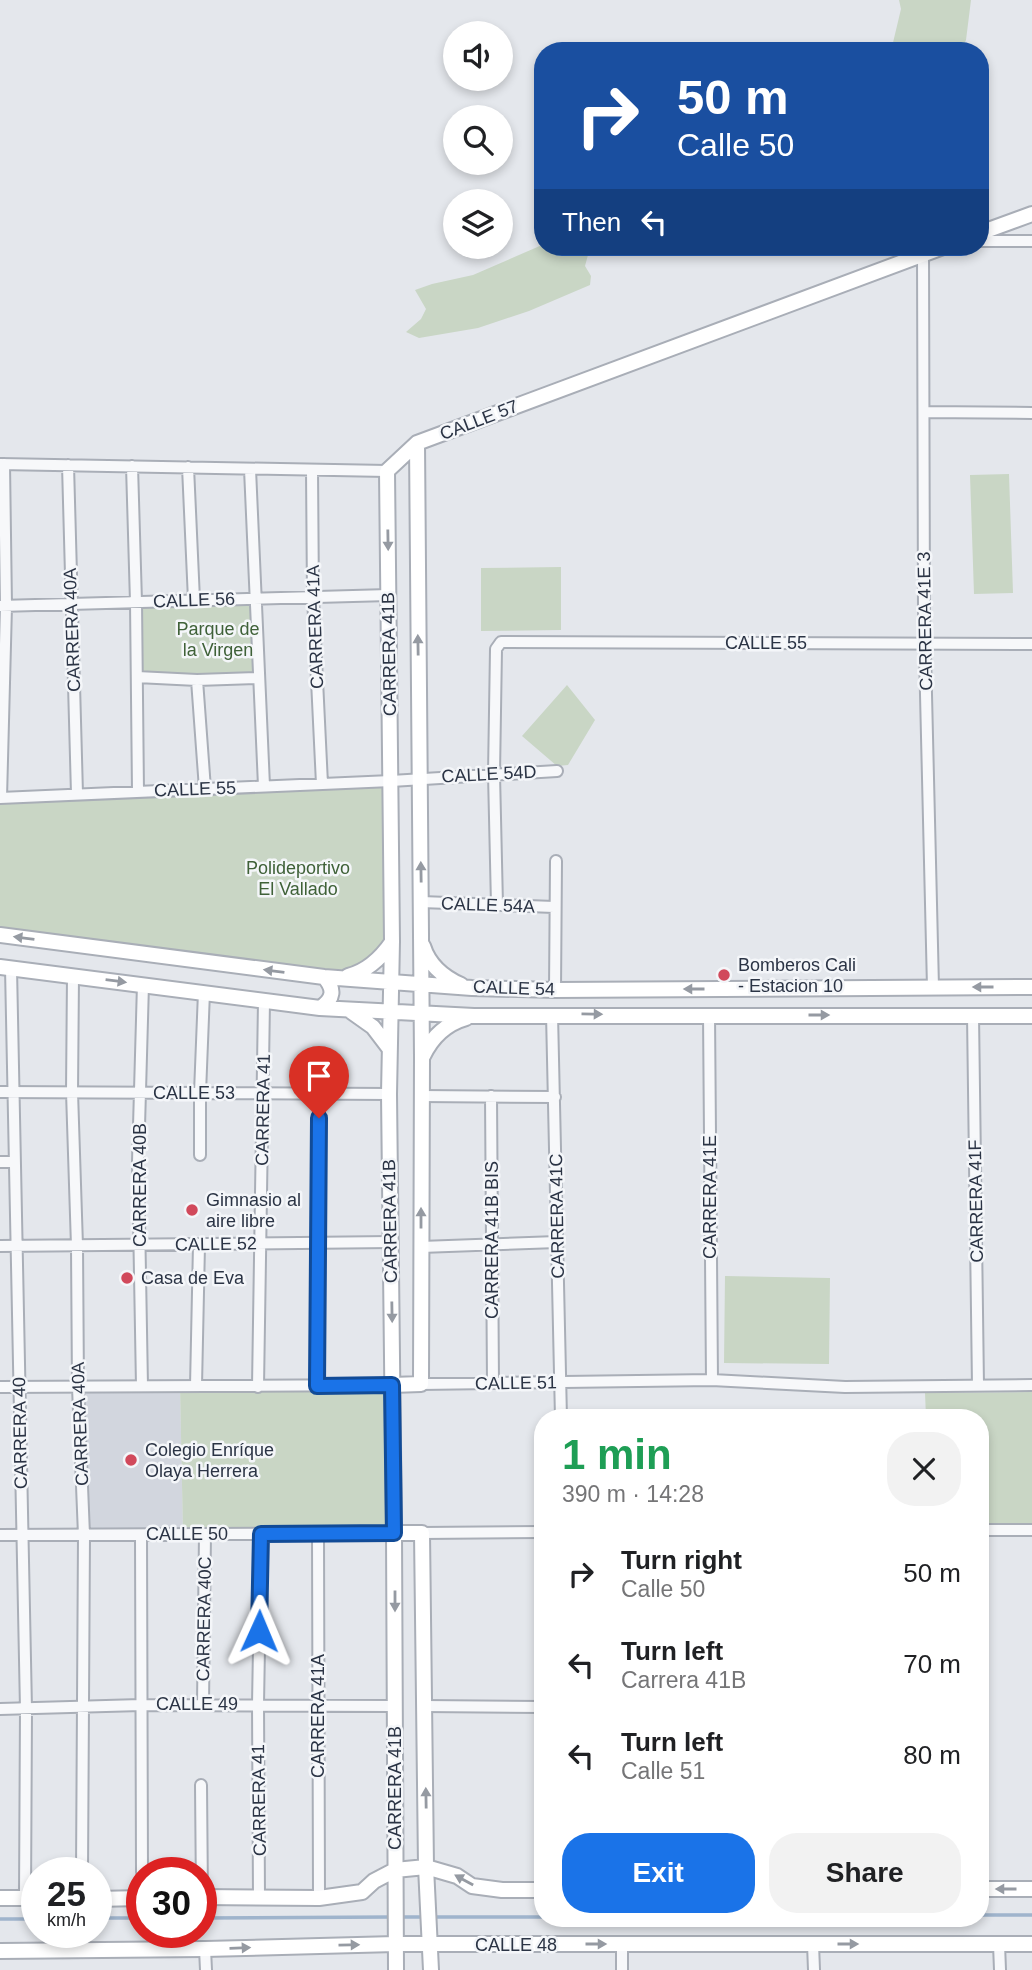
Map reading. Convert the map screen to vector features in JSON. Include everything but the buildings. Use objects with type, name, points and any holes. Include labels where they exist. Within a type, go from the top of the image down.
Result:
[{"type":"street","points":[[989,230],[1032,214]]},
{"type":"street","points":[[989,241],[1032,241]]},
{"type":"street","name":"CALLE 57","points":[[387,471],[417,443],[918,256]]},
{"type":"street","name":"CARRERA 41E 3","points":[[923,256],[925,644],[933,987]]},
{"type":"street","points":[[923,412],[1032,413]]},
{"type":"street","name":"CARRERA 41B","points":[[417,443],[422,1058],[421,1384]]},
{"type":"street","points":[[1,798],[2,464],[387,471]]},
{"type":"street","name":"CARRERA 40A","points":[[68,465],[77,794]]},
{"type":"street","points":[[132,466],[138,792]]},
{"type":"street","points":[[188,467],[194,600]]},
{"type":"street","points":[[250,468],[264,786]]},
{"type":"street","name":"CARRERA 41A","points":[[312,470],[313,597],[322,784]]},
{"type":"street","name":"CARRERA 41B","points":[[387,471],[392,941],[389,1094],[396,1970]]},
{"type":"street","name":"CALLE 56","points":[[3,606],[388,595]]},
{"type":"street","name":"CALLE 55","points":[[494,774],[496,649],[501,642],[1032,644]]},
{"type":"street","points":[[137,677],[197,680],[259,678]]},
{"type":"street","points":[[197,680],[205,789]]},
{"type":"street","name":"CALLE 54D","points":[[391,781],[557,771]]},
{"type":"street","points":[[494,774],[497,905]]},
{"type":"street","name":"CALLE 55","points":[[1,798],[391,781]]},
{"type":"street","points":[[555,990],[556,861]]},
{"type":"street","name":"CALLE 54A","points":[[421,902],[554,907]]},
{"type":"street","name":"CALLE 54","points":[[0,935],[324,977],[472,988],[555,990],[1032,987]]},
{"type":"street","points":[[342,978],[366,969],[377,961],[392,941]]},
{"type":"street","points":[[421,941],[430,962],[438,970],[460,985],[472,988]]},
{"type":"street","name":"CALLE 54","points":[[6,967],[320,1008],[474,1016],[1032,1016]]},
{"type":"street","name":"CARRERA 40","points":[[6,967],[15,1162],[30,1857]]},
{"type":"street","name":"CARRERA 40A","points":[[73,976],[72,1092],[84,1535],[82,1857]]},
{"type":"street","points":[[320,1008],[328,1003],[332,994],[331,984],[324,977]]},
{"type":"street","name":"CARRERA 40B","points":[[142,1386],[139,1245],[143,984]]},
{"type":"street","points":[[200,1155],[204,992]]},
{"type":"street","name":"CARRERA 41","points":[[258,1387],[264,1001]]},
{"type":"street","points":[[348,1009],[373,1027],[389,1048]]},
{"type":"street","name":"CARRERA 41C","points":[[552,1014],[561,1409]]},
{"type":"street","name":"CARRERA 41E","points":[[709,1014],[712,1380]]},
{"type":"street","name":"CARRERA 41F","points":[[973,1015],[978,1386]]},
{"type":"street","points":[[422,1058],[433,1038],[441,1030],[451,1023],[474,1016]]},
{"type":"street","name":"CALLE 53","points":[[0,1092],[389,1094]]},
{"type":"street","points":[[317,1386],[319,1093]]},
{"type":"street","points":[[421,1096],[555,1097]]},
{"type":"street","name":"CARRERA 41B BIS","points":[[491,1096],[493,1383]]},
{"type":"street","points":[[0,1162],[15,1162]]},
{"type":"street","name":"CALLE 52","points":[[0,1246],[391,1242]]},
{"type":"street","points":[[421,1247],[557,1242]]},
{"type":"street","points":[[196,1386],[199,1245]]},
{"type":"street","name":"CALLE 51","points":[[0,1387],[258,1387],[712,1380],[845,1387],[1032,1385]]},
{"type":"street","points":[[989,1530],[1032,1530]]},
{"type":"street","name":"CALLE 50","points":[[0,1535],[534,1532]]},
{"type":"street","name":"CARRERA 41B","points":[[422,1533],[426,1867],[431,1970]]},
{"type":"street","name":"CARRERA 40C","points":[[203,1704],[205,1534]]},
{"type":"street","name":"CARRERA 41","points":[[259,1898],[261,1534]]},
{"type":"street","name":"CARRERA 41A","points":[[318,1534],[319,1898]]},
{"type":"street","points":[[141,1535],[142,1857]]},
{"type":"street","name":"CALLE 49","points":[[0,1709],[203,1704],[395,1706]]},
{"type":"street","points":[[425,1706],[534,1707]]},
{"type":"street","points":[[201,1785],[202,1857]]},
{"type":"street","points":[[217,1897],[319,1898],[362,1892],[374,1881],[395,1870],[426,1867],[457,1876],[472,1886],[534,1890]]},
{"type":"street","points":[[989,1889],[1032,1889]]},
{"type":"street","points":[[0,1898],[21,1898]]},
{"type":"street","name":"CALLE 48","points":[[0,1951],[205,1949],[395,1937],[622,1944],[1032,1944]]},
{"type":"street","points":[[622,1944],[622,1970]]},
{"type":"street","points":[[813,1944],[814,1970]]},
{"type":"street","points":[[999,1944],[1000,1970]]},
{"type":"street","points":[[205,1949],[206,1970]]},
{"type":"shaded area","name":"Colegio Enríque Olaya Herrera","points":[[180,1386],[183,1534],[84,1535],[78,1387]]},
{"type":"green space","points":[[899,0],[971,0],[965,42],[893,42],[901,9]]},
{"type":"green space","points":[[534,248],[534,256],[588,256],[585,266],[591,276],[590,285],[529,311],[478,328],[419,338],[406,332],[421,319],[426,309],[415,290],[473,275]]},
{"type":"green space","points":[[1009,474],[1013,593],[974,594],[970,475]]},
{"type":"green space","points":[[561,567],[561,630],[481,631],[481,568]]},
{"type":"green space","name":"Parque de la Virgen","points":[[255,598],[259,678],[137,677],[136,602]]},
{"type":"green space","points":[[567,685],[595,720],[568,765],[557,766],[522,736]]},
{"type":"green space","name":"Polideportivo El Vallado","points":[[391,781],[392,941],[354,974],[0,935],[0,798]]},
{"type":"green space","points":[[725,1276],[830,1278],[829,1364],[724,1363]]},
{"type":"green space","points":[[392,1385],[394,1533],[183,1534],[180,1386]]},
{"type":"green space","points":[[1032,1392],[1032,1526],[989,1526],[989,1409],[926,1409],[925,1393]]},
{"type":"waterway","points":[[989,1915],[1032,1915]]},
{"type":"waterway","points":[[217,1918],[392,1917]]},
{"type":"waterway","points":[[399,1917],[423,1917]]},
{"type":"waterway","points":[[431,1917],[534,1917]]},
{"type":"waterway","points":[[112,1918],[126,1918]]},
{"type":"waterway","points":[[0,1919],[21,1919]]},
{"type":"place","name":"Bomberos Cali - Estacion 10","points":[[724,975]]},
{"type":"place","name":"Gimnasio al aire libre","points":[[192,1210]]},
{"type":"place","name":"Casa de Eva","points":[[127,1278]]},
{"type":"place","name":"Colegio Enríque Olaya Herrera","points":[[131,1460]]},
{"type":"route","points":[[259,1631],[261,1534],[394,1533],[392,1385],[317,1386],[319,1118]]}]
